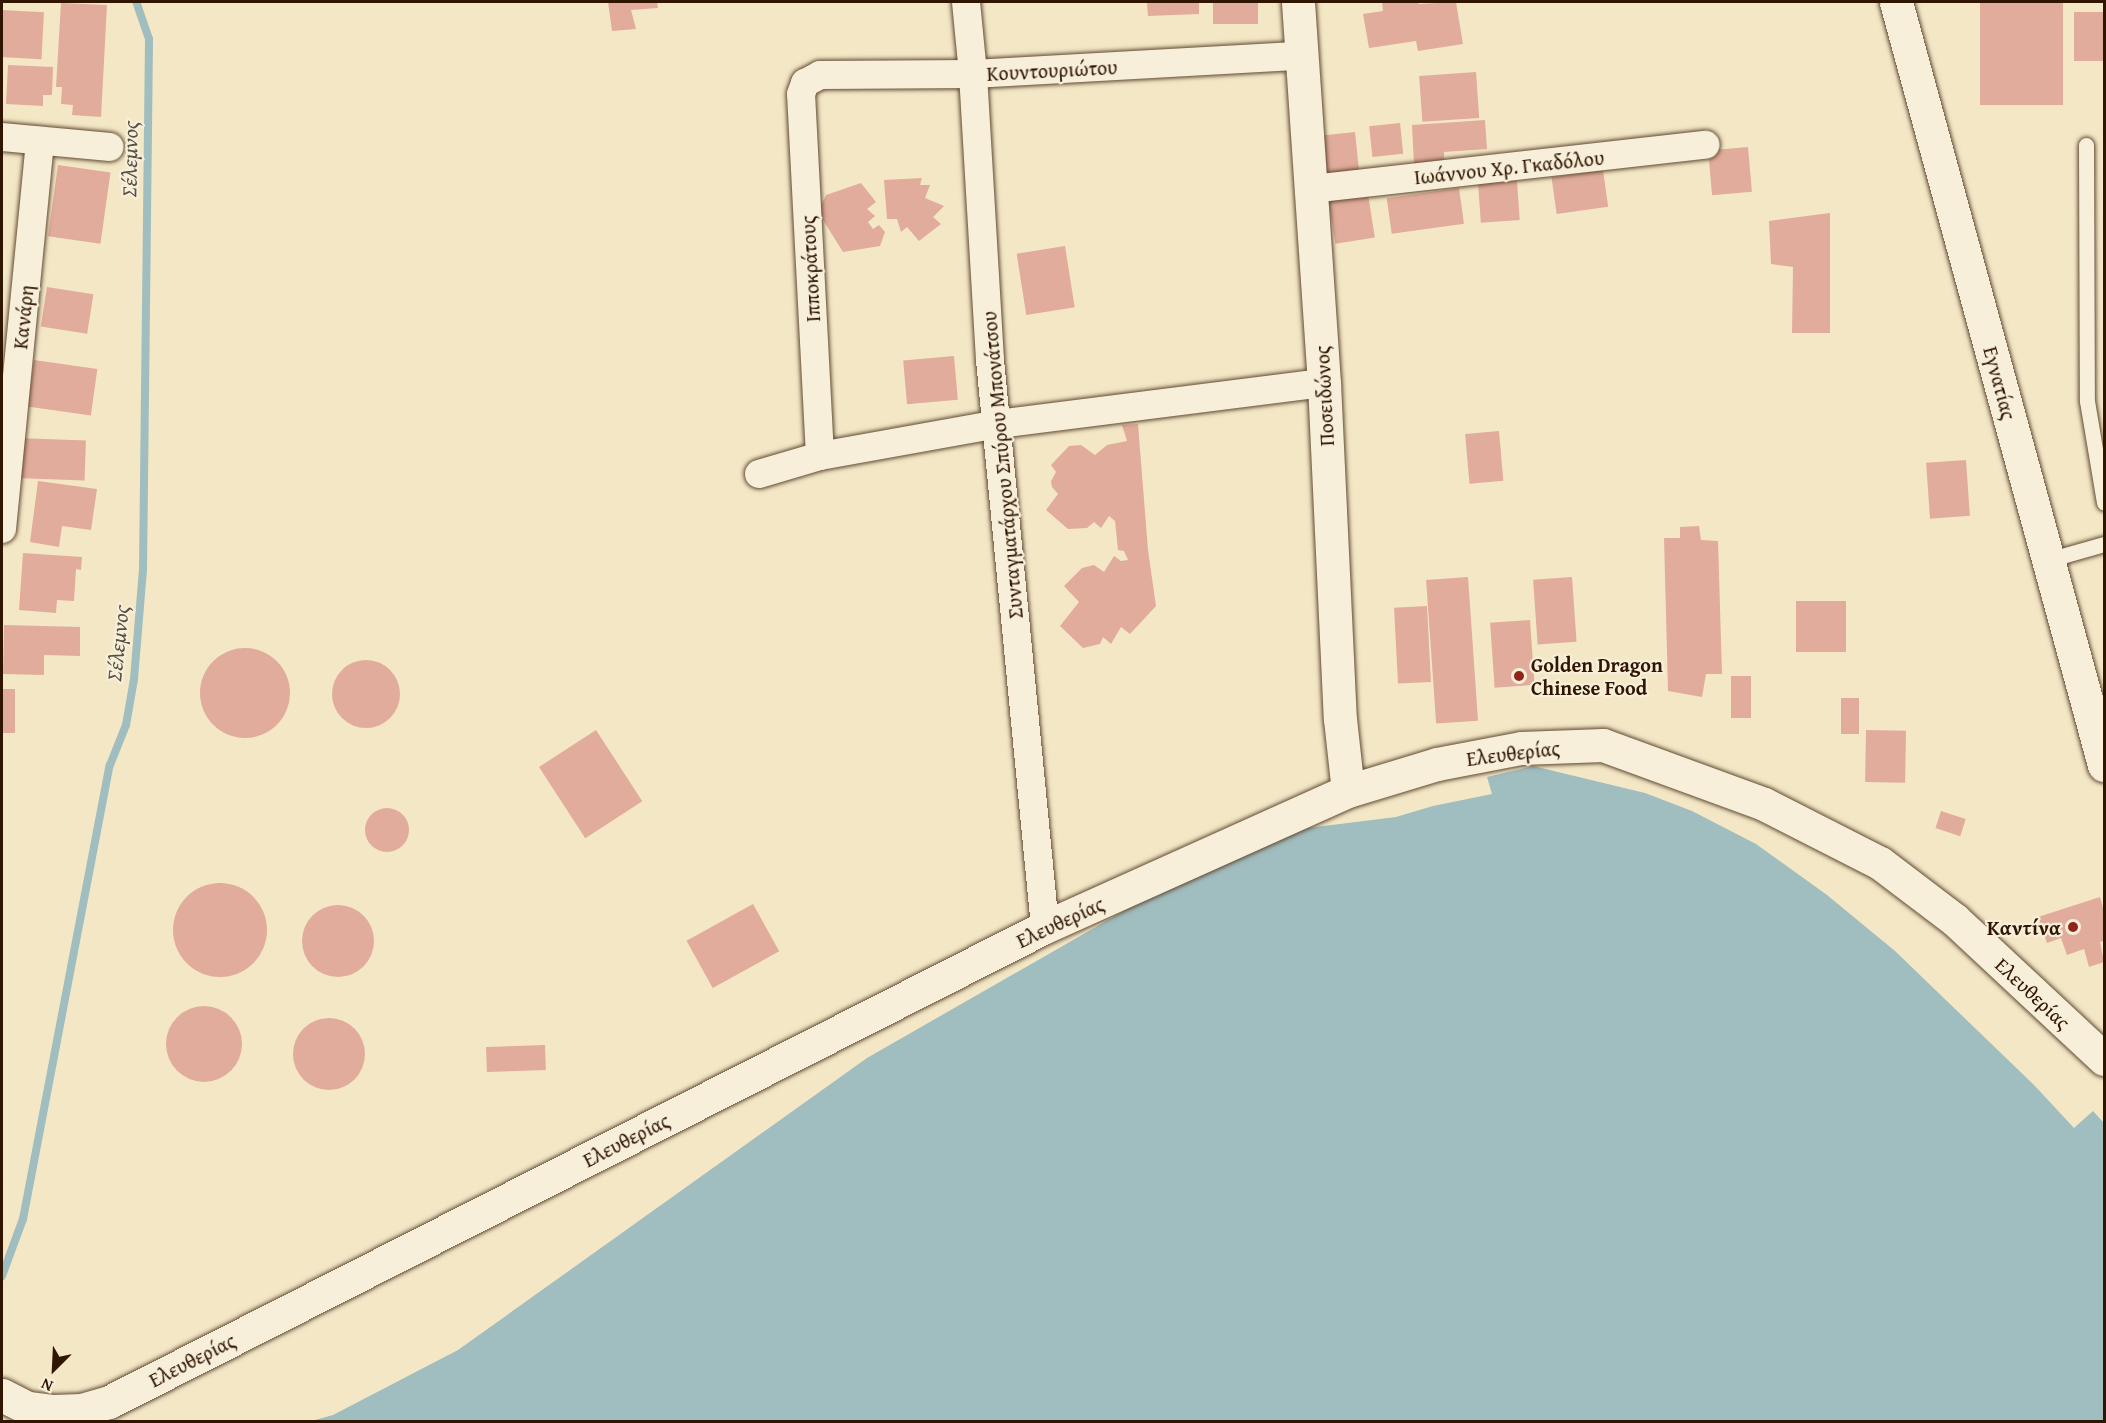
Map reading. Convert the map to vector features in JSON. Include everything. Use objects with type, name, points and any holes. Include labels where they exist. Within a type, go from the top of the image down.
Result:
[{"type":"street","name":"Συνταγματάρχου Σπύρου Μπονάτσου","points":[[966,2],[973,74],[990,360],[1045,927]]},
{"type":"street","name":"Ποσειδώνος","points":[[1298,2],[1324,383],[1340,719],[1348,792]]},
{"type":"street","name":"Εγνατίας","points":[[1896,2],[2104,765]]},
{"type":"street","name":"Κουντουριώτου","points":[[805,83],[819,75],[973,74],[1300,56]]},
{"type":"street","name":"Ιπποκράτους","points":[[805,83],[801,94],[820,456]]},
{"type":"street","points":[[2,137],[110,147]]},
{"type":"street","name":"Κανάρη","points":[[2,529],[40,141]]},
{"type":"street","name":"Ιωάννου Χρ. Γκαδόλου","points":[[1311,189],[1706,145]]},
{"type":"street","points":[[759,474],[820,456],[998,424],[1324,383]]},
{"type":"street","name":"Ελευθερίας","points":[[2,1395],[28,1408],[54,1411],[81,1410],[110,1402],[1045,927],[1348,792],[1437,764],[1521,748],[1604,745],[1764,804],[1880,863],[1955,920],[2104,1059]]},
{"type":"lane","points":[[2086,145],[2087,401],[2104,503]]},
{"type":"lane","points":[[2048,560],[2104,544]]},
{"type":"water","points":[[1533,766],[1645,793],[1692,811],[1756,844],[1827,895],[1895,951],[2034,1085],[2074,1128],[2093,1111],[2104,1123],[2104,1421],[308,1422],[333,1415],[458,1350],[867,1058],[1197,869],[1275,832],[1396,817],[1433,806],[1492,794],[1487,777]]},
{"type":"building","points":[[608,2],[657,2],[658,8],[631,10],[636,29],[612,31]]},
{"type":"building","points":[[1147,2],[1199,2],[1199,14],[1148,16]]},
{"type":"building","points":[[1213,2],[1258,2],[1258,24],[1213,24]]},
{"type":"building","points":[[1382,2],[1418,2],[1419,4],[1456,2],[1463,44],[1418,51],[1416,41],[1369,48],[1363,14],[1383,11]]},
{"type":"building","points":[[1980,2],[2063,2],[2063,105],[1980,105]]},
{"type":"building","points":[[61,3],[107,5],[101,117],[72,115],[73,105],[61,104],[62,87],[56,87]]},
{"type":"building","points":[[2,10],[44,12],[41,59],[2,57]]},
{"type":"building","points":[[2074,12],[2104,12],[2104,61],[2074,61]]},
{"type":"building","points":[[8,65],[53,67],[52,95],[43,95],[43,106],[6,104]]},
{"type":"building","points":[[1476,72],[1479,118],[1422,122],[1419,76]]},
{"type":"building","points":[[1485,120],[1487,149],[1444,152],[1444,163],[1414,165],[1412,125]]},
{"type":"building","points":[[1400,123],[1403,154],[1372,157],[1369,126]]},
{"type":"building","points":[[1355,132],[1359,173],[1321,177],[1317,136]]},
{"type":"building","points":[[1748,147],[1752,192],[1712,195],[1708,150]]},
{"type":"building","points":[[58,165],[110,172],[100,244],[48,236]]},
{"type":"building","points":[[1603,170],[1608,207],[1557,214],[1552,177]]},
{"type":"building","points":[[922,178],[920,185],[930,185],[925,198],[944,206],[933,217],[941,224],[919,241],[907,227],[901,232],[897,219],[887,219],[884,180]]},
{"type":"building","points":[[1517,181],[1520,220],[1481,223],[1478,184]]},
{"type":"building","points":[[861,183],[876,202],[867,209],[875,216],[868,222],[873,229],[879,225],[885,232],[880,246],[843,252],[818,212],[826,195]]},
{"type":"building","points":[[1459,188],[1464,224],[1392,234],[1387,198]]},
{"type":"building","points":[[1368,194],[1375,237],[1335,244],[1328,200]]},
{"type":"building","points":[[1830,213],[1830,333],[1792,333],[1793,267],[1771,264],[1769,221]]},
{"type":"building","points":[[1065,246],[1075,307],[1026,315],[1017,254]]},
{"type":"building","points":[[47,287],[93,294],[87,334],[41,327]]},
{"type":"building","points":[[954,356],[958,400],[907,404],[903,360]]},
{"type":"building","points":[[34,360],[97,369],[91,415],[27,407]]},
{"type":"building","points":[[1138,424],[1148,550],[1156,606],[1130,634],[1121,627],[1111,644],[1103,637],[1100,644],[1083,648],[1060,626],[1079,602],[1064,586],[1082,568],[1094,565],[1104,572],[1114,556],[1121,561],[1128,560],[1124,551],[1118,550],[1115,521],[1109,516],[1101,528],[1094,522],[1087,528],[1068,529],[1046,510],[1058,494],[1052,487],[1051,481],[1056,472],[1051,465],[1069,446],[1081,445],[1095,455],[1107,445],[1127,441],[1122,425]]},
{"type":"building","points":[[1499,431],[1503,481],[1469,484],[1465,434]]},
{"type":"building","points":[[17,438],[86,440],[85,480],[16,478]]},
{"type":"building","points":[[1966,460],[1970,516],[1930,519],[1926,463]]},
{"type":"building","points":[[38,481],[97,489],[91,530],[62,526],[59,547],[30,542]]},
{"type":"building","points":[[1699,526],[1701,540],[1718,541],[1722,674],[1706,674],[1702,697],[1668,691],[1664,538],[1680,538],[1680,527]]},
{"type":"building","points":[[23,553],[82,557],[81,570],[76,569],[74,601],[57,600],[56,613],[19,610]]},
{"type":"building","points":[[1468,577],[1478,721],[1436,724],[1426,580]]},
{"type":"building","points":[[1572,577],[1577,642],[1538,645],[1533,580]]},
{"type":"building","points":[[1796,601],[1846,601],[1846,652],[1796,652]]},
{"type":"building","points":[[1427,606],[1431,682],[1398,684],[1394,608]]},
{"type":"building","points":[[1530,620],[1535,685],[1495,688],[1490,623]]},
{"type":"building","points":[[4,625],[80,627],[80,656],[44,655],[44,675],[3,674]]},
{"type":"building","points":[[245,648],[262,652],[277,661],[286,676],[290,693],[286,710],[277,725],[262,734],[245,738],[228,734],[213,725],[204,710],[200,693],[204,676],[213,661],[228,652]]},
{"type":"building","points":[[366,660],[379,663],[390,670],[397,681],[400,694],[397,707],[390,718],[379,725],[366,728],[353,725],[342,718],[335,707],[332,694],[335,681],[342,670],[353,663]]},
{"type":"building","points":[[1731,676],[1751,676],[1751,718],[1731,718]]},
{"type":"building","points":[[2,689],[15,689],[15,733],[2,733]]},
{"type":"building","points":[[1841,698],[1859,698],[1859,734],[1841,734]]},
{"type":"building","points":[[596,730],[642,801],[585,838],[539,767]]},
{"type":"building","points":[[1866,730],[1906,731],[1905,783],[1865,782]]},
{"type":"building","points":[[387,808],[396,809],[403,814],[408,821],[408,839],[403,846],[396,851],[387,852],[378,851],[371,846],[366,839],[365,830],[366,821],[371,814],[378,809]]},
{"type":"building","points":[[1941,811],[1966,819],[1960,836],[1935,828]]},
{"type":"building","points":[[211,883],[229,883],[254,896],[264,912],[267,930],[264,948],[254,964],[229,977],[211,977],[186,964],[173,939],[173,921],[186,896]]},
{"type":"building","name":"Καντίνα","points":[[2100,897],[2104,911],[2104,941],[2100,942],[2104,962],[2089,967],[2084,949],[2067,955],[2061,938],[2047,943],[2038,917]]},
{"type":"building","points":[[753,904],[779,951],[713,988],[687,941]]},
{"type":"building","points":[[345,905],[364,915],[372,927],[374,941],[372,955],[364,967],[352,975],[331,977],[312,967],[304,955],[302,934],[312,915],[324,907]]},
{"type":"building","points":[[204,1006],[218,1009],[231,1017],[239,1030],[242,1044],[239,1058],[231,1071],[218,1079],[204,1082],[190,1079],[177,1071],[169,1058],[166,1044],[169,1030],[177,1017],[190,1009]]},
{"type":"building","points":[[329,1018],[349,1024],[359,1034],[365,1054],[359,1074],[349,1084],[329,1090],[309,1084],[299,1074],[293,1054],[299,1034],[309,1024]]},
{"type":"building","points":[[545,1045],[546,1070],[487,1072],[486,1047]]},
{"type":"waterway","name":"Σέλεμνος","points":[[2,1276],[23,1219],[110,765],[126,725],[134,679],[143,570],[149,39],[136,2]]},
{"type":"place","name":"Golden Dragon Chinese Food","points":[[1519,676]]},
{"type":"place","name":"Καντίνα","points":[[2073,927]]}]
